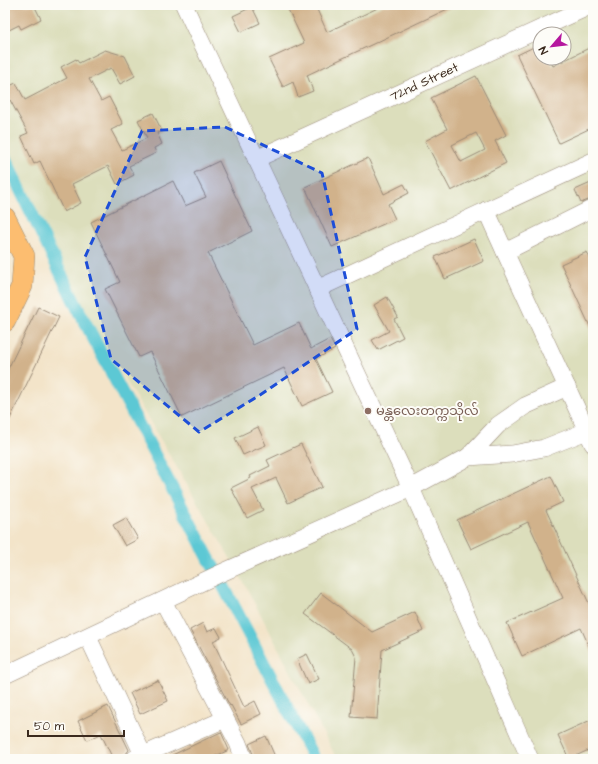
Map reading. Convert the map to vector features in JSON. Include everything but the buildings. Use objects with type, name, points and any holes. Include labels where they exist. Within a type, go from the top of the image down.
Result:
[{"type":"main road","points":[[5,218],[24,256],[22,286],[5,321]]},
{"type":"street","points":[[184,5],[411,488],[530,759]]},
{"type":"street","name":"72nd Street","points":[[256,159],[592,5]]},
{"type":"street","points":[[317,289],[593,161]]},
{"type":"street","points":[[506,252],[593,208]]},
{"type":"street","points":[[468,457],[512,454],[590,438],[486,210]]},
{"type":"street","points":[[5,675],[215,576],[411,488],[468,457],[498,425],[525,406],[567,387]]},
{"type":"street","points":[[163,601],[226,719],[244,759]]},
{"type":"street","points":[[88,637],[140,758],[226,719]]},
{"type":"highlighted area","points":[[225,127],[322,173],[357,329],[260,395],[199,432],[111,359],[85,257],[142,131]]},
{"type":"shaded area","name":"မန္တလေးတက္ကသိုလ်","points":[[5,5],[593,5],[593,759],[337,759],[236,568],[52,255],[5,163]]},
{"type":"waterway","points":[[5,158],[76,305],[314,759]]},
{"type":"place","name":"မန္တလေးတက္ကသိုလ်","points":[[368,411]]}]
